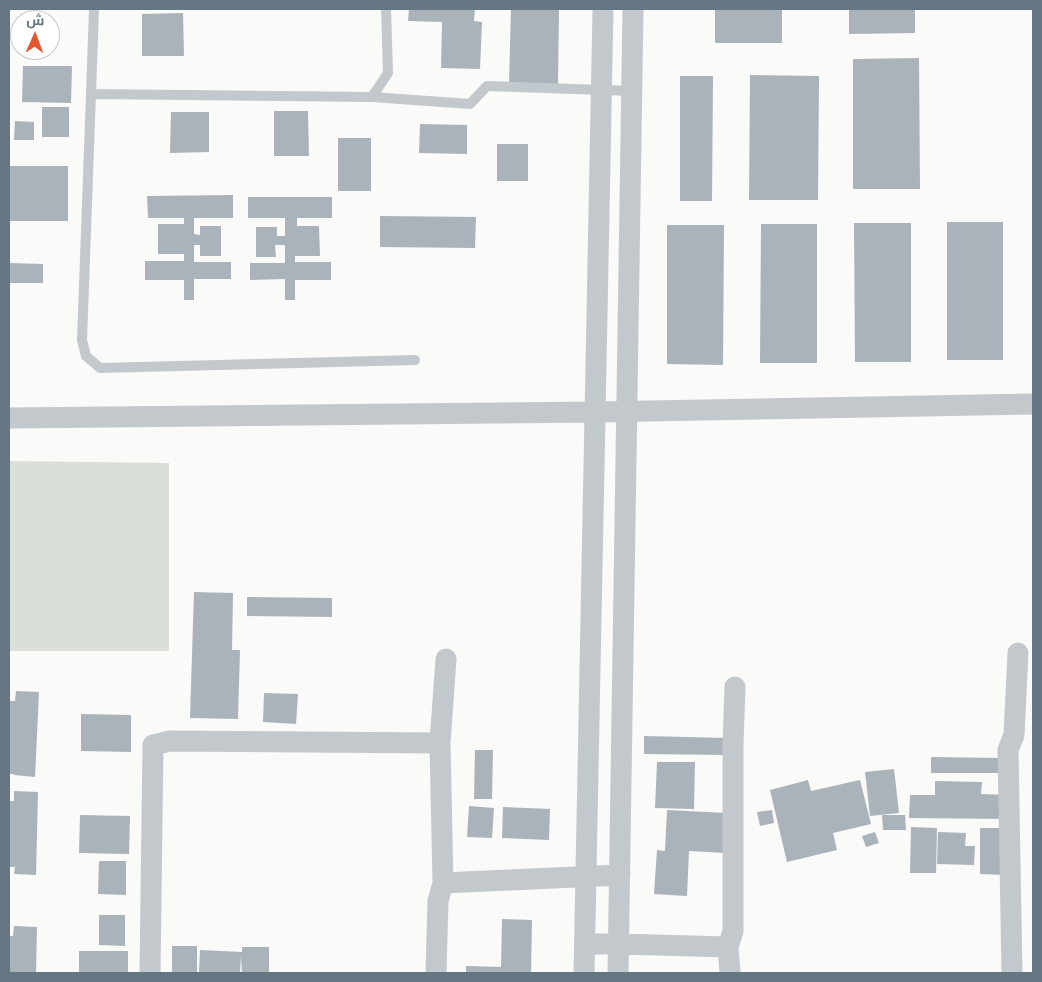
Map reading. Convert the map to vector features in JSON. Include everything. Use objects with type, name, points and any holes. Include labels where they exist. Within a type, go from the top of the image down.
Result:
[{"type":"street","points":[[584,973],[603,9]]},
{"type":"street","points":[[618,973],[633,9]]},
{"type":"street","points":[[9,418],[627,412],[1033,404]]},
{"type":"street","points":[[1012,973],[1008,750],[1014,735],[1018,653]]},
{"type":"street","points":[[436,973],[438,901],[443,883],[440,744],[446,659]]},
{"type":"street","points":[[730,973],[728,947],[733,931],[733,744],[735,687]]},
{"type":"street","points":[[150,973],[153,745],[170,741],[440,744]]},
{"type":"street","points":[[443,883],[620,875]]},
{"type":"street","points":[[585,944],[728,947]]},
{"type":"lane","points":[[94,9],[82,340],[86,356],[100,368],[415,360]]},
{"type":"lane","points":[[372,97],[388,73],[386,9]]},
{"type":"lane","points":[[91,94],[372,97],[470,104],[487,86],[632,92]]},
{"type":"shaded area","points":[[9,461],[169,463],[169,651],[9,651]]},
{"type":"building","points":[[409,9],[475,9],[474,21],[482,22],[480,69],[441,68],[442,22],[408,21]]},
{"type":"building","points":[[511,9],[559,9],[558,84],[509,83]]},
{"type":"building","points":[[715,9],[782,9],[782,43],[715,43]]},
{"type":"building","points":[[849,9],[915,9],[915,33],[849,34]]},
{"type":"building","points":[[183,13],[184,56],[142,56],[142,14]]},
{"type":"building","points":[[919,58],[920,189],[853,189],[853,59]]},
{"type":"building","points":[[23,66],[72,66],[71,103],[22,102]]},
{"type":"building","points":[[750,75],[819,76],[818,200],[749,200]]},
{"type":"building","points":[[680,76],[713,76],[712,201],[680,201]]},
{"type":"building","points":[[42,107],[69,107],[69,137],[42,137]]},
{"type":"building","points":[[274,111],[308,111],[309,156],[274,156]]},
{"type":"building","points":[[171,112],[209,112],[209,152],[170,153]]},
{"type":"building","points":[[15,121],[34,122],[34,140],[14,140]]},
{"type":"building","points":[[420,124],[467,125],[467,154],[419,153]]},
{"type":"building","points":[[338,138],[371,138],[371,191],[338,191]]},
{"type":"building","points":[[497,144],[528,144],[528,181],[497,181]]},
{"type":"building","points":[[9,166],[68,166],[68,221],[9,221]]},
{"type":"building","points":[[233,195],[233,218],[194,218],[194,234],[200,235],[200,226],[221,226],[221,256],[200,256],[200,245],[194,245],[194,262],[231,262],[231,279],[194,279],[194,300],[184,300],[184,280],[145,280],[145,261],[184,261],[184,254],[158,254],[158,224],[184,224],[184,218],[148,218],[147,196]]},
{"type":"building","points":[[248,197],[332,197],[332,218],[297,218],[297,226],[319,226],[320,256],[295,256],[295,262],[331,262],[331,280],[295,280],[295,300],[285,300],[285,279],[250,280],[250,263],[285,263],[285,245],[275,245],[276,257],[256,257],[256,227],[277,227],[277,236],[285,236],[285,218],[248,218]]},
{"type":"building","points":[[380,216],[476,217],[475,248],[380,247]]},
{"type":"building","points":[[947,222],[1003,222],[1003,360],[947,360]]},
{"type":"building","points":[[854,223],[911,223],[911,362],[855,362]]},
{"type":"building","points":[[761,224],[817,224],[817,363],[760,363]]},
{"type":"building","points":[[667,225],[724,225],[723,365],[667,364]]},
{"type":"building","points":[[9,263],[43,264],[43,283],[9,283]]},
{"type":"building","points":[[194,592],[233,593],[232,650],[240,650],[238,719],[190,718]]},
{"type":"building","points":[[247,597],[332,598],[332,617],[247,616]]},
{"type":"building","points":[[16,691],[39,692],[35,777],[9,774],[9,701],[15,701]]},
{"type":"building","points":[[264,693],[298,694],[296,724],[263,722]]},
{"type":"building","points":[[81,714],[131,715],[131,752],[81,751]]},
{"type":"building","points":[[644,736],[729,738],[728,755],[644,754]]},
{"type":"building","points":[[475,750],[493,750],[492,799],[474,799]]},
{"type":"building","points":[[931,757],[1002,758],[1002,773],[931,773]]},
{"type":"building","points":[[657,762],[695,762],[694,809],[655,808]]},
{"type":"building","points":[[894,769],[899,813],[870,816],[865,772]]},
{"type":"building","points":[[808,780],[811,791],[860,780],[871,824],[833,833],[837,850],[787,862],[770,790]]},
{"type":"building","points":[[935,781],[982,782],[981,794],[1008,795],[1007,819],[909,818],[910,795],[935,795]]},
{"type":"building","points":[[14,791],[38,792],[36,875],[14,874],[15,867],[9,867],[9,801],[14,801]]},
{"type":"building","points":[[469,806],[494,808],[492,838],[467,837]]},
{"type":"building","points":[[503,807],[550,809],[549,840],[502,838]]},
{"type":"building","points":[[667,810],[727,813],[725,853],[689,851],[687,896],[654,894],[657,850],[665,851]]},
{"type":"building","points":[[772,810],[774,823],[760,826],[757,812]]},
{"type":"building","points":[[80,815],[130,816],[129,854],[79,853]]},
{"type":"building","points":[[882,815],[905,815],[906,830],[883,830]]},
{"type":"building","points":[[911,827],[937,828],[936,873],[910,873]]},
{"type":"building","points":[[980,828],[1008,828],[1007,875],[980,874]]},
{"type":"building","points":[[875,832],[879,843],[866,847],[862,836]]},
{"type":"building","points":[[938,832],[966,833],[965,846],[975,846],[974,865],[937,864]]},
{"type":"building","points":[[99,861],[126,861],[126,895],[98,894]]},
{"type":"building","points":[[99,915],[125,915],[125,946],[99,945]]},
{"type":"building","points":[[502,919],[532,920],[531,973],[466,973],[466,966],[501,967]]},
{"type":"building","points":[[14,926],[37,927],[36,973],[9,973],[9,936],[13,936]]},
{"type":"building","points":[[172,946],[197,946],[197,973],[172,973]]},
{"type":"building","points":[[242,947],[269,947],[269,973],[242,973],[241,956],[240,973],[199,973],[200,950],[242,952]]},
{"type":"building","points":[[79,951],[128,951],[128,973],[79,973]]}]
